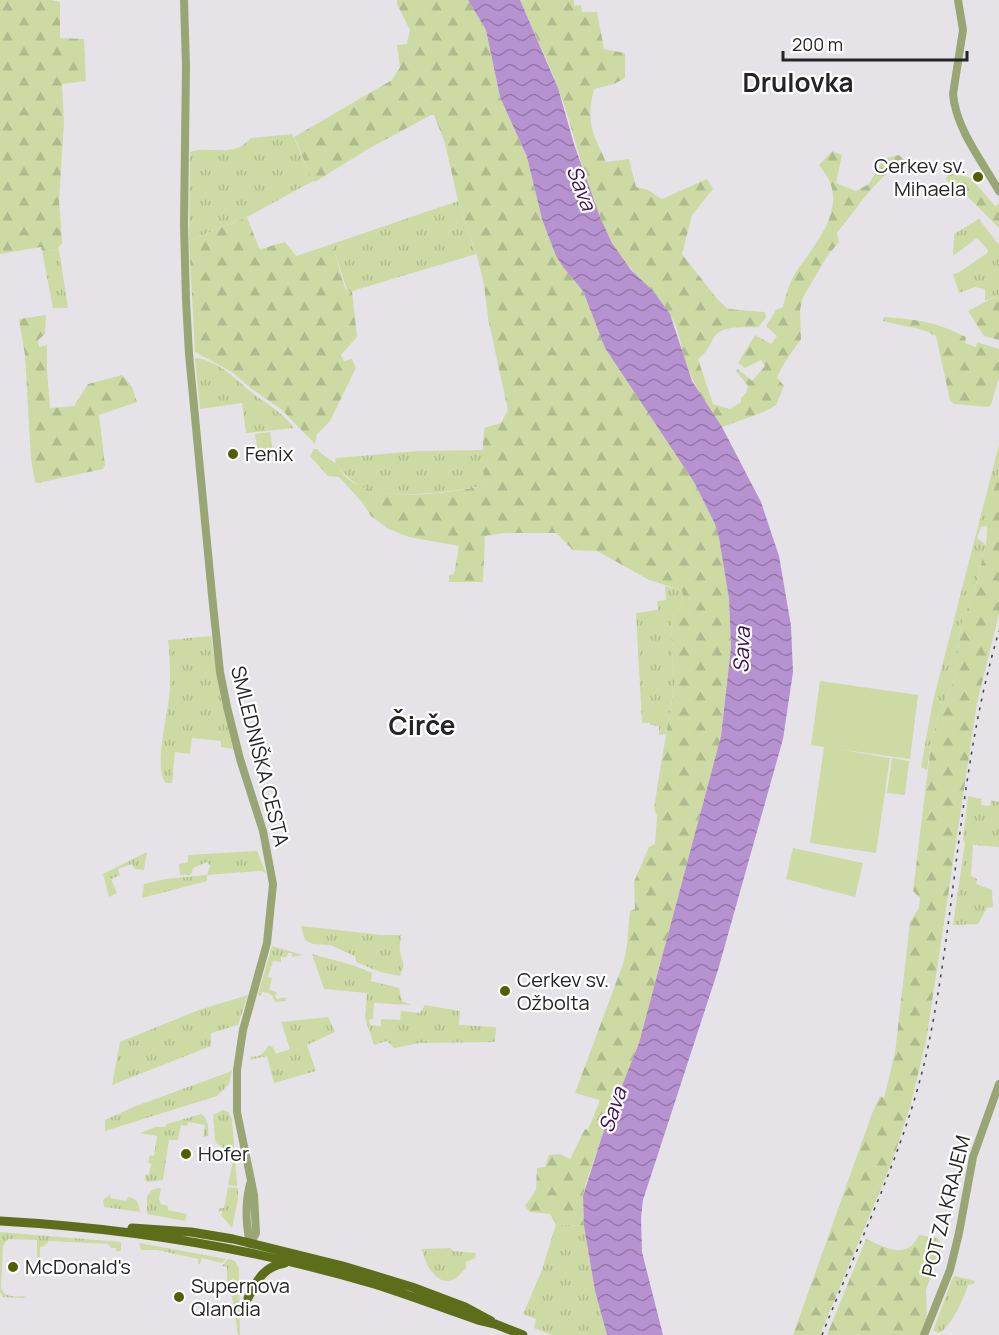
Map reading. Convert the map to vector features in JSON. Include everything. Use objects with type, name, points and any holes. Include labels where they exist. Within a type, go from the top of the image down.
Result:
[{"type":"main road","points":[[0,1221],[86,1223],[191,1232],[233,1239],[343,1266],[412,1287],[479,1313],[495,1324]]},
{"type":"main road","points":[[68,1224],[199,1242],[287,1262],[374,1284],[523,1335]]},
{"type":"main road","points":[[248,1298],[265,1271],[287,1262]]},
{"type":"street","name":"SMLEDNIŠKA CESTA","points":[[184,0],[186,66],[184,225],[189,354],[220,672],[235,740],[263,831],[273,884],[267,943],[243,1029],[237,1070],[237,1112],[251,1183],[247,1196],[247,1231],[250,1244]]},
{"type":"street","points":[[958,0],[963,30],[953,94],[954,103],[960,123],[999,191]]},
{"type":"street","name":"POT ZA KRAJEM","points":[[924,1335],[953,1260],[973,1157],[999,1084]]},
{"type":"green space","points":[[0,0],[60,2],[60,38],[84,39],[86,81],[62,84],[64,123],[59,200],[62,244],[58,247],[59,250],[42,251],[41,247],[0,254]]},
{"type":"green space","points":[[397,0],[468,0],[486,30],[500,97],[527,157],[542,219],[557,256],[583,291],[605,348],[694,482],[715,524],[729,599],[731,647],[721,736],[639,1043],[585,1186],[584,1226],[556,1224],[550,1214],[530,1212],[525,1206],[536,1190],[537,1168],[545,1167],[549,1155],[560,1154],[570,1159],[585,1129],[588,1130],[600,1100],[575,1093],[623,964],[630,911],[635,909],[634,882],[649,847],[655,844],[657,816],[654,809],[675,682],[670,632],[674,614],[682,605],[683,594],[681,590],[649,580],[597,551],[573,550],[556,533],[505,533],[485,536],[483,582],[449,582],[449,575],[454,574],[459,546],[409,537],[389,529],[371,516],[339,477],[328,476],[310,456],[314,449],[317,449],[337,465],[347,478],[377,492],[432,494],[483,486],[485,484],[482,461],[484,428],[501,423],[508,410],[478,259],[458,201],[445,143],[434,115],[368,149],[315,182],[294,137],[392,80],[400,67],[397,45],[407,44],[410,30]]},
{"type":"green space","points":[[520,0],[574,0],[574,6],[581,5],[582,12],[597,12],[604,49],[625,53],[625,78],[614,84],[594,89],[591,110],[592,127],[606,162],[629,159],[636,187],[648,190],[662,199],[707,179],[713,189],[692,215],[682,254],[718,300],[728,309],[765,312],[766,318],[758,327],[732,328],[721,331],[698,359],[713,404],[730,409],[741,402],[748,386],[736,371],[738,369],[752,381],[765,366],[761,360],[745,368],[738,363],[755,335],[771,344],[777,336],[766,326],[776,310],[783,307],[794,276],[829,220],[833,197],[831,185],[819,165],[832,151],[842,155],[836,183],[856,191],[869,184],[883,159],[899,155],[904,160],[876,184],[837,233],[839,242],[828,255],[803,297],[800,310],[801,339],[777,377],[784,386],[776,405],[764,412],[722,427],[702,397],[686,364],[677,330],[667,309],[618,253],[603,224],[588,186],[558,88]]},
{"type":"green space","points":[[292,134],[313,181],[249,216],[189,241],[190,152],[230,150],[251,138]]},
{"type":"green space","points":[[948,172],[971,178],[995,206],[999,204],[999,228],[969,198],[946,180]]},
{"type":"green space","points":[[458,201],[476,254],[349,292],[347,290],[332,244]]},
{"type":"green space","points":[[247,217],[261,249],[285,242],[296,256],[332,244],[345,288],[348,292],[352,291],[357,337],[341,355],[344,361],[352,359],[356,368],[330,421],[317,434],[315,444],[281,409],[232,372],[195,352],[189,241]]},
{"type":"green space","points":[[979,219],[999,245],[999,295],[985,301],[985,289],[975,287],[959,293],[953,274],[987,253],[988,250],[977,238],[953,256],[954,234]]},
{"type":"green space","points":[[59,250],[68,308],[53,308],[42,251]]},
{"type":"green space","points":[[999,295],[999,340],[984,336],[968,311]]},
{"type":"green space","points":[[46,315],[45,334],[38,340],[39,347],[47,345],[50,408],[74,406],[88,384],[122,375],[132,387],[137,402],[99,415],[105,465],[103,469],[38,483],[35,482],[31,459],[25,355],[19,319]]},
{"type":"green space","points":[[884,317],[935,324],[966,337],[965,343],[976,347],[977,342],[999,349],[999,377],[991,405],[988,407],[954,404],[950,400],[936,336],[883,321]]},
{"type":"green space","points":[[195,358],[220,367],[281,414],[294,428],[246,433],[242,403],[200,409]]},
{"type":"green space","points":[[270,432],[274,457],[259,459],[255,434]]},
{"type":"green space","points":[[999,445],[999,470],[988,526],[981,527],[977,538],[986,545],[973,595],[961,625],[955,677],[938,717],[927,770],[921,767],[933,701]]},
{"type":"green space","points":[[483,450],[484,486],[427,493],[397,494],[372,491],[351,480],[335,463],[336,458],[418,451]]},
{"type":"green space","points":[[999,470],[999,614],[977,703],[926,1042],[910,1107],[893,1159],[820,1335],[793,1335],[873,1111],[880,1096],[884,1098],[895,1053],[910,922],[919,908],[920,898],[913,891],[931,744],[938,717],[955,677],[961,625],[973,595],[986,545],[988,515]]},
{"type":"green space","points":[[665,586],[681,590],[683,594],[682,605],[674,614],[670,632],[675,682],[666,734],[659,735],[659,726],[642,723],[636,613],[658,610],[657,601],[666,600]]},
{"type":"green space","points":[[211,636],[221,699],[233,749],[221,747],[221,741],[192,738],[190,754],[175,752],[172,783],[166,783],[162,776],[161,752],[170,687],[168,640]]},
{"type":"green space","points":[[820,681],[918,695],[910,759],[837,749],[890,758],[876,853],[810,843],[824,747],[811,745]]},
{"type":"green space","points":[[892,758],[909,761],[905,795],[887,793]]},
{"type":"green space","points":[[968,796],[982,799],[981,805],[990,806],[991,800],[999,802],[999,847],[973,845],[971,876],[977,879],[976,884],[992,890],[993,907],[987,908],[978,924],[953,925],[965,843],[963,839]]},
{"type":"green space","points":[[793,848],[863,863],[855,897],[786,879]]},
{"type":"green space","points":[[257,851],[266,873],[261,871],[207,875],[210,866],[207,862],[193,868],[191,875],[180,875],[179,864],[188,862],[188,855]]},
{"type":"green space","points":[[147,852],[144,870],[135,869],[132,864],[118,869],[120,875],[111,879],[117,893],[109,897],[103,874]]},
{"type":"green space","points":[[207,875],[207,881],[142,898],[144,884],[165,879]]},
{"type":"green space","points":[[301,926],[401,935],[402,972],[400,976],[380,972],[356,962],[355,956],[330,945],[313,944],[305,940]]},
{"type":"green space","points":[[272,946],[303,955],[292,957],[292,953],[288,953],[287,957],[281,957],[281,962],[273,961],[268,977],[272,978],[269,989],[277,993],[275,996],[277,999],[285,997],[286,1001],[275,1002],[269,993],[262,992],[261,996],[258,994]]},
{"type":"green space","points":[[312,954],[352,965],[372,973],[371,981],[399,988],[402,1001],[411,1005],[374,1003],[373,1019],[369,1020],[370,1025],[381,1026],[381,1019],[400,1020],[401,1011],[420,1013],[425,1005],[460,1011],[459,1025],[496,1027],[495,1042],[420,1043],[394,1048],[387,1041],[374,1045],[365,1018],[367,993],[324,989]]},
{"type":"green space","points":[[248,995],[238,1025],[211,1033],[211,1046],[112,1085],[120,1042],[199,1010]]},
{"type":"green space","points":[[328,1017],[335,1032],[307,1045],[316,1071],[274,1083],[267,1056],[250,1060],[251,1056],[261,1054],[268,1046],[272,1046],[276,1054],[290,1049],[281,1022]]},
{"type":"green space","points":[[232,1071],[229,1084],[217,1096],[105,1131],[105,1120],[136,1106]]},
{"type":"green space","points":[[223,1110],[228,1112],[232,1119],[237,1186],[228,1185],[233,1161],[228,1160],[227,1150],[215,1141],[213,1115]]},
{"type":"green space","points":[[201,1114],[208,1123],[208,1136],[203,1137],[205,1125],[188,1122],[187,1126],[181,1125],[178,1140],[169,1140],[163,1180],[148,1182],[145,1180],[145,1174],[149,1175],[151,1164],[148,1163],[150,1155],[154,1156],[157,1136],[140,1133]]},
{"type":"green space","points":[[228,1187],[238,1188],[232,1228],[220,1214],[222,1211],[218,1212],[220,1208],[224,1208]]},
{"type":"green space","points":[[157,1188],[161,1188],[159,1199],[161,1204],[168,1206],[168,1210],[187,1214],[185,1221],[147,1214],[147,1196]]},
{"type":"green space","points":[[111,1194],[110,1198],[126,1201],[128,1197],[135,1200],[140,1212],[104,1207],[103,1200]]},
{"type":"green space","points":[[556,1224],[584,1226],[595,1291],[607,1335],[552,1335],[534,1328],[536,1319],[523,1314],[542,1270]]},
{"type":"green space","points":[[0,1232],[121,1242],[121,1251],[116,1251],[116,1248],[111,1248],[108,1244],[49,1241],[40,1247],[40,1261],[37,1261],[37,1240],[8,1239],[3,1246],[1,1287],[8,1295],[25,1296],[24,1298],[3,1297],[0,1292]]},
{"type":"green space","points":[[919,1235],[938,1238],[941,1248],[926,1290],[927,1317],[920,1335],[827,1335],[866,1239],[888,1248],[902,1250],[914,1243]]},
{"type":"green space","points":[[139,1243],[226,1259],[222,1263],[202,1258],[198,1264],[198,1259],[157,1250],[141,1250]]},
{"type":"green space","points":[[450,1248],[453,1251],[476,1253],[475,1258],[466,1262],[466,1268],[456,1278],[449,1281],[438,1278],[433,1273],[422,1249]]},
{"type":"green space","points":[[228,1259],[235,1261],[239,1268],[240,1335],[238,1335],[232,1298],[227,1292],[227,1267],[222,1266]]},
{"type":"green space","points":[[953,1277],[975,1281],[974,1284],[968,1285],[953,1318],[944,1329],[939,1333],[933,1331]]},
{"type":"water","name":"Sava","points":[[468,0],[520,0],[558,88],[574,144],[600,217],[612,243],[631,270],[654,292],[670,314],[692,381],[722,427],[761,502],[779,556],[791,626],[793,672],[783,739],[718,970],[643,1200],[642,1252],[663,1335],[607,1335],[595,1291],[584,1226],[583,1196],[602,1136],[639,1043],[721,736],[731,647],[729,599],[715,524],[694,482],[605,348],[583,291],[556,256],[542,219],[527,157],[500,97],[486,30]]},
{"type":"railway","points":[[822,1335],[882,1191],[909,1118],[920,1080],[938,991],[975,733],[999,631]]},
{"type":"place","name":"Cerkev sv. Mihaela","points":[[978,177]]},
{"type":"place","name":"Fenix","points":[[233,454]]},
{"type":"place","name":"Cerkev sv. Ožbolta","points":[[505,991]]},
{"type":"place","name":"Hofer","points":[[186,1154]]},
{"type":"place","name":"McDonald's","points":[[13,1267]]},
{"type":"place","name":"Supernova Qlandia","points":[[179,1297]]},
{"type":"district","name":"Drulovka","points":[[798,83]]},
{"type":"district","name":"Čirče","points":[[422,726]]}]
